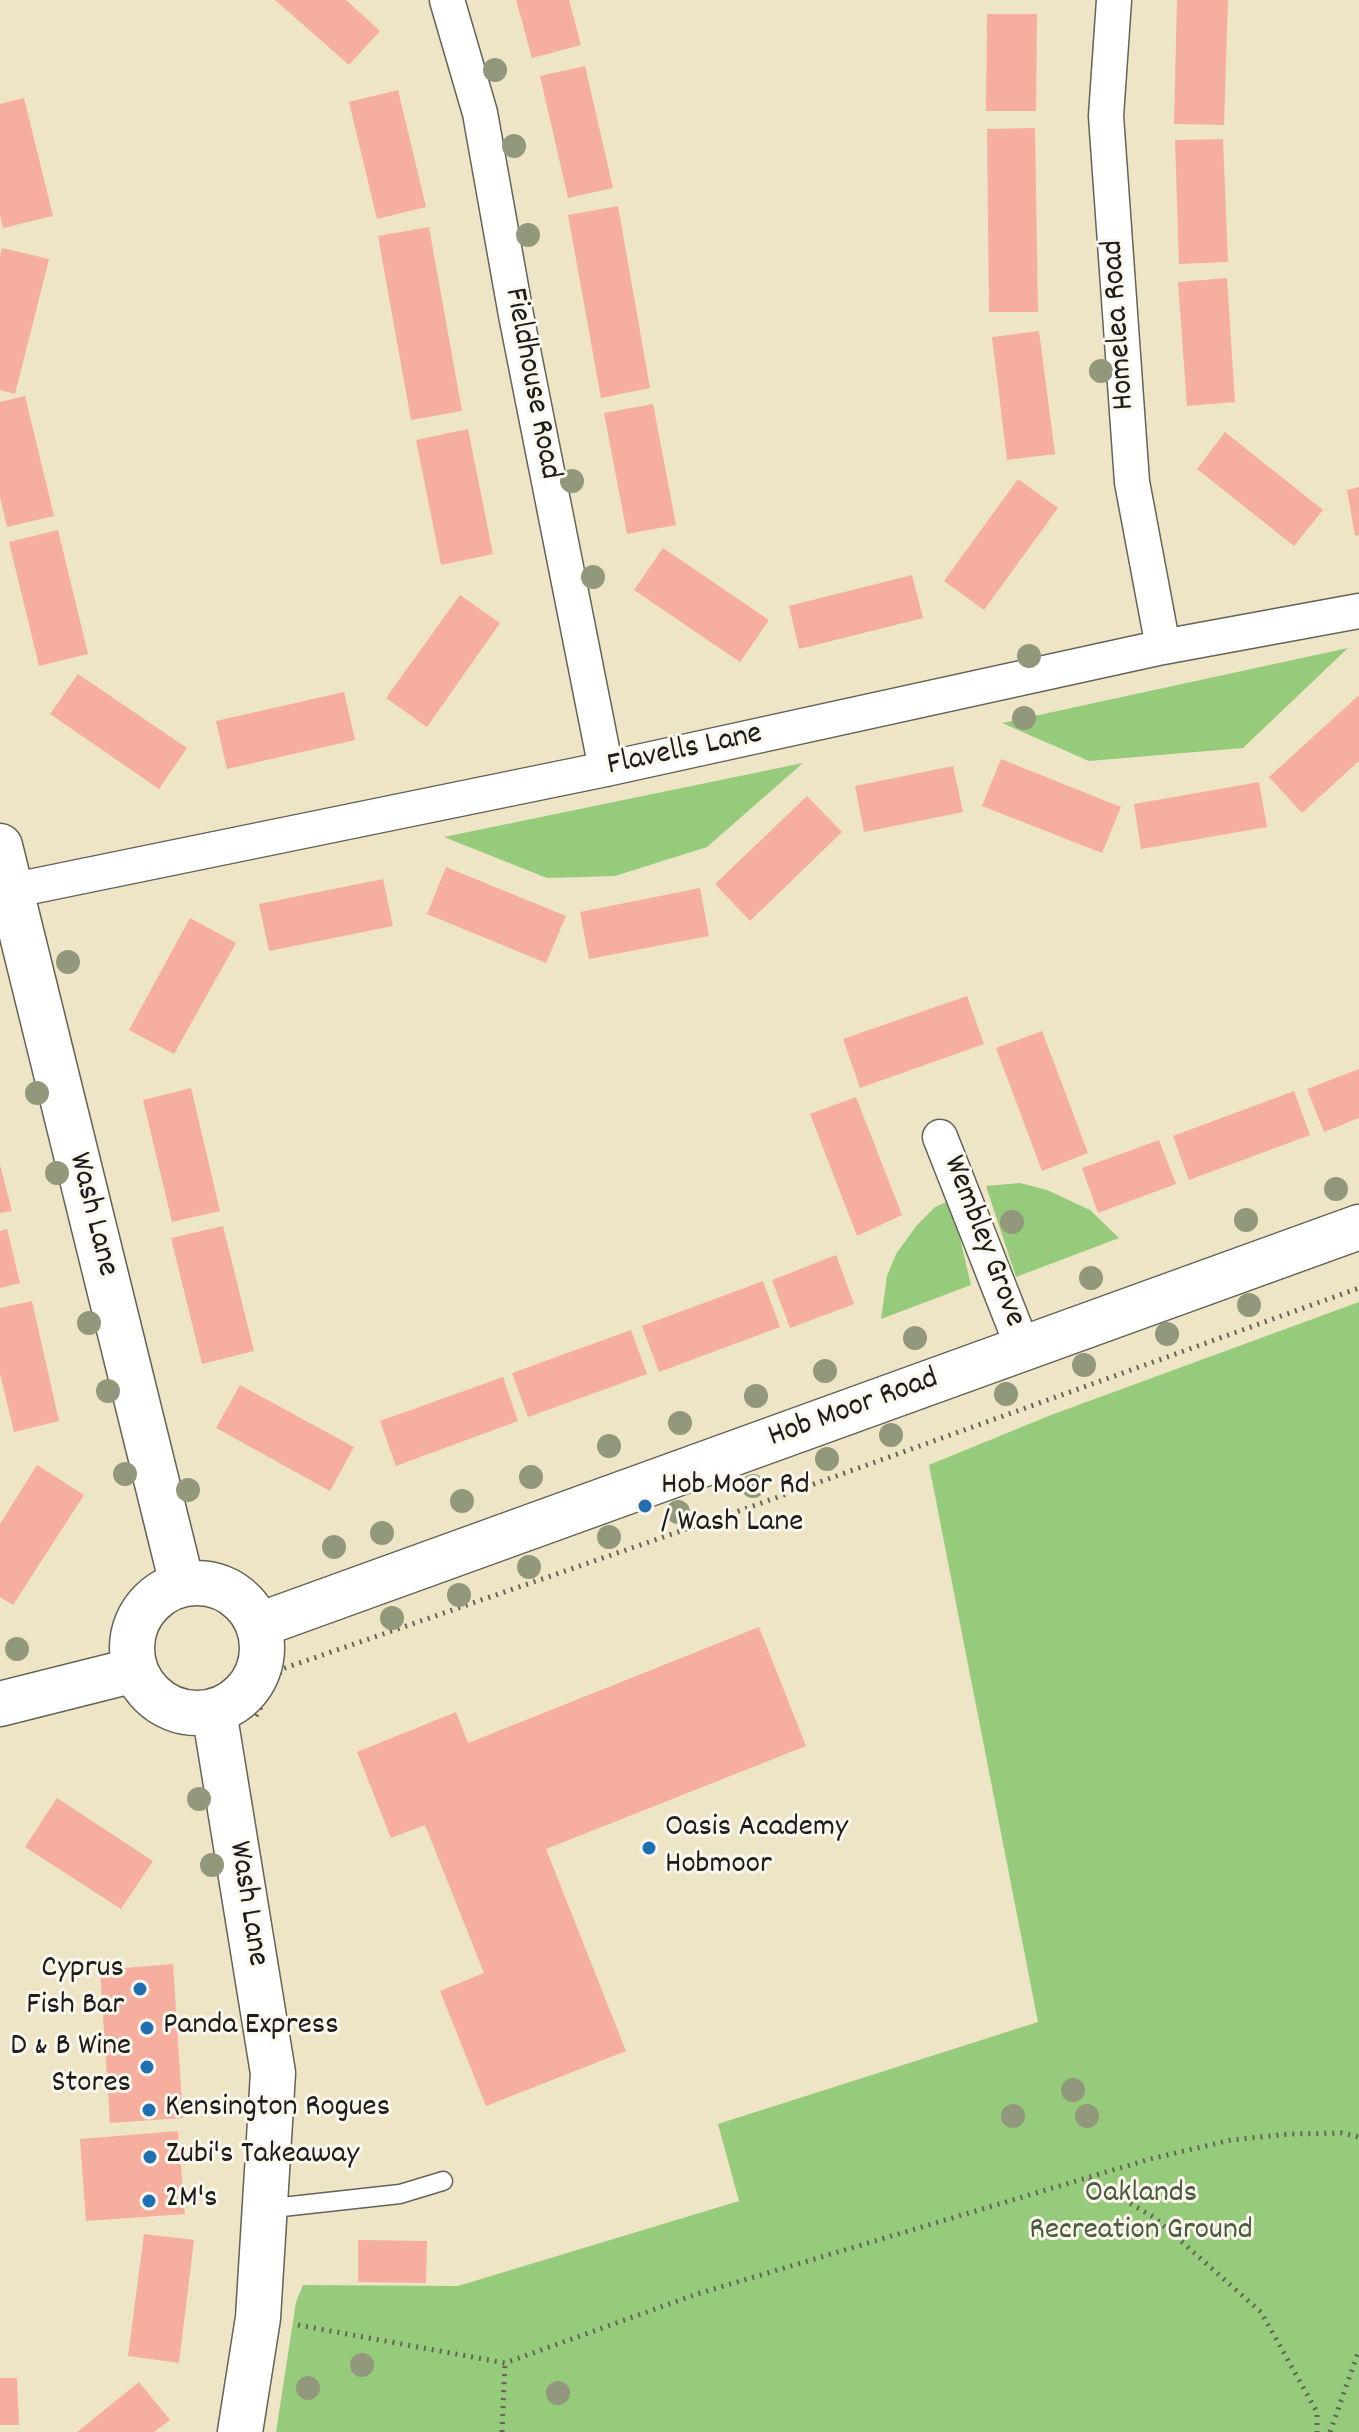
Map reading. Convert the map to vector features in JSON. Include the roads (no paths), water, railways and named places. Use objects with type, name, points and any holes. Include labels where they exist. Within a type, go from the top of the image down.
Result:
[{"type":"street","name":"Fieldhouse Road","points":[[447,0],[480,113],[516,315],[606,769]]},
{"type":"street","name":"Homelea Road","points":[[1114,0],[1106,116],[1132,482],[1163,647]]},
{"type":"street","name":"Flavells Lane","points":[[10,891],[606,769],[1163,647],[1359,611]]},
{"type":"street","name":"Wash Lane","points":[[0,846],[182,1584]]},
{"type":"street","name":"Wembley Grove","points":[[940,1137],[1023,1348]]},
{"type":"street","name":"Hob Moor Road","points":[[259,1625],[1359,1227]]},
{"type":"street","points":[[197,1581],[233,1593],[259,1625],[262,1655],[257,1675],[216,1725],[195,1714],[161,1703],[147,1690],[135,1670],[132,1639],[139,1617],[156,1596],[182,1584],[197,1581]]},
{"type":"street","points":[[0,1704],[135,1670]]},
{"type":"street","name":"Wash Lane","points":[[216,1725],[273,2073],[258,2318],[240,2432]]},
{"type":"lane","points":[[264,2209],[400,2194],[443,2181]]},
{"type":"place","name":"Hob Moor Rd / Wash Lane","points":[[645,1506]]},
{"type":"place","name":"Oasis Academy Hobmoor","points":[[649,1848]]},
{"type":"place","name":"Cyprus Fish Bar","points":[[140,1989]]},
{"type":"place","name":"Panda Express","points":[[147,2028]]},
{"type":"place","name":"D & B Wine Stores","points":[[147,2067]]},
{"type":"place","name":"Kensington Rogues","points":[[149,2110]]},
{"type":"place","name":"Zubi's Takeaway","points":[[150,2157]]},
{"type":"place","name":"2M's","points":[[149,2201]]},
{"type":"park label","name":"Oaklands Recreation Ground","points":[[1141,2214]]}]
